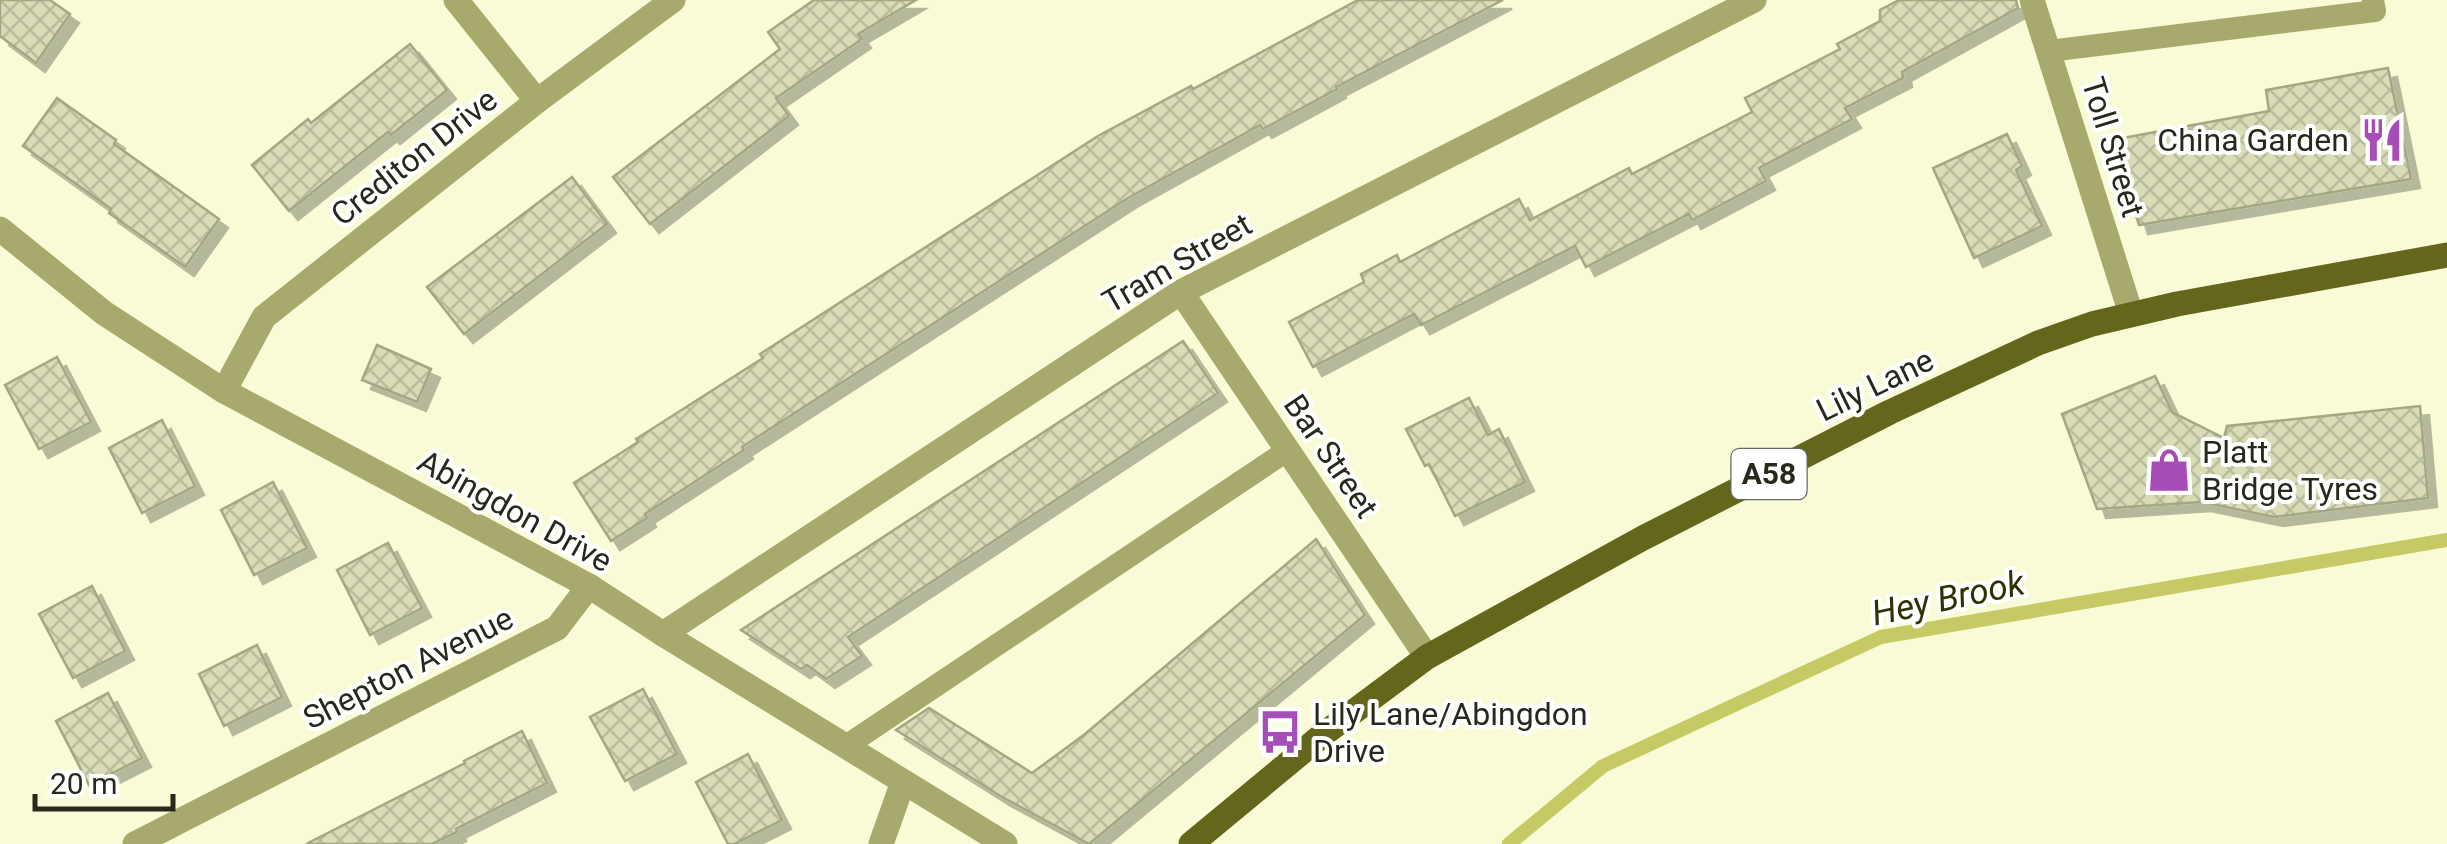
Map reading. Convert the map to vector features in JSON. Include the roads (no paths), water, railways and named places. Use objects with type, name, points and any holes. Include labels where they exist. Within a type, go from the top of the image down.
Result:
[{"type":"main road","name":"Lily Lane","points":[[1191,844],[1325,732],[1427,656],[1643,538],[1890,412],[2038,344],[2092,324],[2447,255]]},
{"type":"street","points":[[456,0],[537,101]]},
{"type":"street","name":"Crediton Drive","points":[[224,392],[264,317],[537,101],[673,0]]},
{"type":"street","name":"Tram Street","points":[[663,634],[1181,292],[1754,0]]},
{"type":"street","name":"Toll Street","points":[[2032,0],[2131,314]]},
{"type":"street","name":"Abingdon Drive","points":[[0,229],[104,313],[224,392],[590,586],[1005,844]]},
{"type":"street","name":"Bar Street","points":[[1181,292],[1427,656]]},
{"type":"street","name":"Shepton Avenue","points":[[135,844],[557,628],[590,586]]},
{"type":"street","points":[[881,844],[904,782]]},
{"type":"lane","points":[[2049,51],[2375,11],[2374,0]]},
{"type":"lane","points":[[846,746],[1288,450]]},
{"type":"waterway","name":"Hey Brook","points":[[1509,844],[1603,766],[1881,637],[2447,540]]},
{"type":"place","name":"China Garden","points":[[2382,140]]},
{"type":"place","name":"Platt Bridge Tyres","points":[[2169,470]]},
{"type":"place","name":"Lily Lane/Abingdon Drive","points":[[1280,732]]}]
